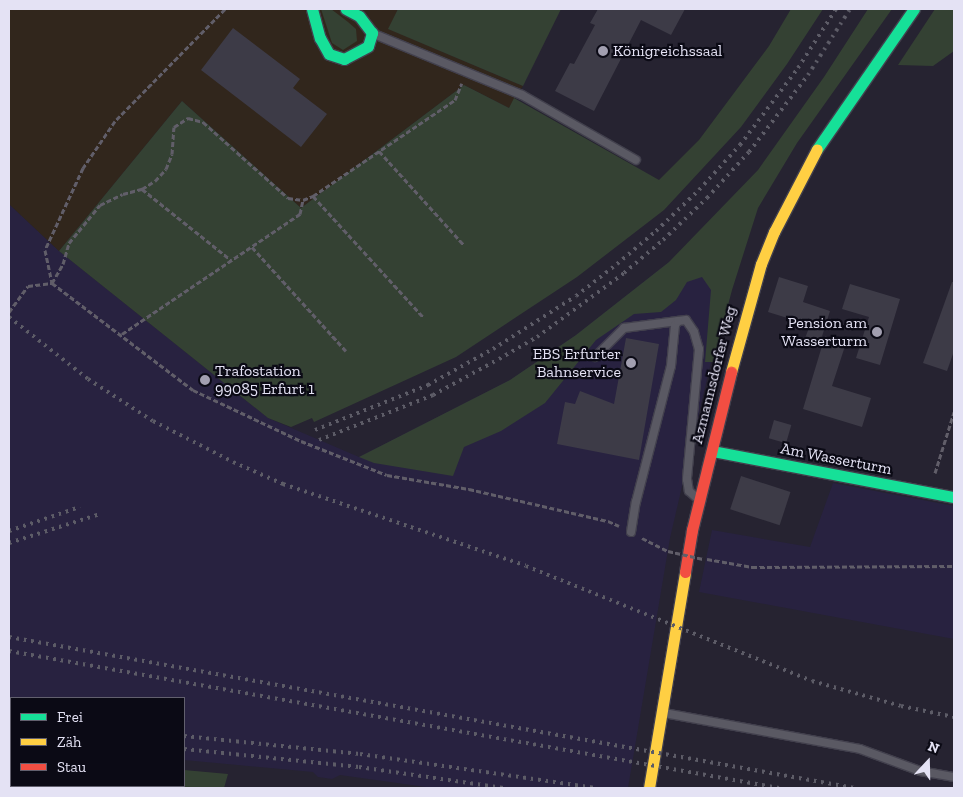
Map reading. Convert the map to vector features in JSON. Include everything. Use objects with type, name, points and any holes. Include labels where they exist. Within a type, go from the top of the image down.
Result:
[{"type":"street","points":[[312,9],[320,38],[329,54],[344,58],[358,53],[368,46],[372,33],[359,16],[346,9]]},
{"type":"street","name":"Azmannsdorfer Weg","points":[[650,788],[692,530],[747,309],[774,232],[813,154],[914,9]]},
{"type":"street","name":"Am Wasserturm","points":[[712,451],[954,497]]},
{"type":"lane","points":[[372,33],[522,95],[636,160]]},
{"type":"lane","points":[[595,357],[624,328],[686,320],[694,332],[699,348],[687,479],[689,491],[693,496],[700,498]]},
{"type":"lane","points":[[631,532],[636,502],[671,366],[675,325],[678,321]]},
{"type":"lane","points":[[662,713],[860,749],[920,771],[954,777]]},
{"type":"path","points":[[225,9],[116,121],[83,168],[45,250],[52,283],[194,390],[272,427],[387,474],[469,488],[608,521],[668,551],[752,567],[954,566]]},
{"type":"path","points":[[52,283],[63,264],[69,243],[100,205],[123,194],[142,189],[155,181],[166,169],[172,154],[174,127],[180,122],[193,118],[202,122],[288,198],[303,200],[314,196],[455,100],[467,72]]},
{"type":"path","points":[[380,151],[464,245]]},
{"type":"path","points":[[142,189],[231,260]]},
{"type":"path","points":[[314,196],[423,317]]},
{"type":"path","points":[[122,334],[300,214],[303,200]]},
{"type":"path","points":[[252,247],[346,351]]},
{"type":"path","points":[[9,312],[28,286],[52,283]]},
{"type":"path","points":[[929,493],[954,412]]},
{"type":"shaded area","points":[[9,9],[398,9],[389,29],[523,86],[509,108],[464,85],[301,208],[182,101],[59,251],[9,204]]},
{"type":"shaded area","points":[[9,204],[59,251],[268,418],[359,457],[510,380],[576,335],[669,262],[731,276],[670,538],[628,788],[433,788],[340,775],[332,779],[318,777],[313,772],[185,760],[185,697],[10,697],[9,746]]},
{"type":"shaded area","points":[[833,483],[954,506],[954,639],[699,592],[712,530],[810,547]]},
{"type":"green space","points":[[321,9],[331,9],[356,29],[357,41],[343,50],[332,43]]},
{"type":"green space","points":[[398,9],[561,9],[523,86],[388,29]]},
{"type":"green space","points":[[791,9],[823,9],[787,64],[741,127],[664,210],[577,277],[456,357],[314,422],[312,418],[291,427],[268,418],[59,251],[182,101],[301,208],[464,85],[509,108],[514,98],[659,180],[699,140],[769,46]]},
{"type":"green space","points":[[868,9],[892,9],[797,143],[758,208],[732,290],[713,362],[705,362],[711,290],[702,277],[687,282],[676,300],[661,312],[634,314],[596,340],[545,403],[501,431],[464,447],[453,476],[374,463],[359,457],[510,380],[576,335],[669,262],[758,170],[824,77]]},
{"type":"green space","points":[[935,9],[954,9],[954,51],[933,66],[898,65]]},
{"type":"green space","points":[[9,755],[10,787],[185,787],[185,770],[228,774],[224,788],[9,788]]},
{"type":"building","name":"Königreichssaal","points":[[598,9],[685,9],[671,35],[641,20],[594,111],[555,91],[570,63],[574,64],[595,25],[590,23]]},
{"type":"building","points":[[233,28],[300,79],[293,88],[327,114],[301,147],[201,70]]},
{"type":"building","points":[[779,277],[808,286],[803,302],[830,311],[819,346],[804,341],[810,325],[768,312]]},
{"type":"building","points":[[952,282],[954,282],[954,351],[947,371],[923,363]]},
{"type":"building","points":[[850,284],[900,299],[880,365],[856,358],[869,317],[842,309]]},
{"type":"building","points":[[825,336],[846,343],[832,386],[871,398],[862,427],[803,409]]},
{"type":"building","points":[[626,338],[659,344],[639,460],[557,444],[565,402],[575,404],[580,391],[614,404]]},
{"type":"building","points":[[774,420],[791,425],[786,443],[769,438]]},
{"type":"building","points":[[741,476],[790,492],[780,525],[730,509]]},
{"type":"railway","points":[[315,430],[428,385],[493,349],[576,296],[617,264],[656,231],[699,190],[740,145],[798,68],[836,9]]},
{"type":"railway","points":[[319,440],[433,395],[499,359],[537,337],[624,273],[663,240],[707,198],[749,152],[808,75],[850,9]]},
{"type":"railway","points":[[9,317],[88,379],[153,421],[233,462],[283,484],[526,566],[812,681],[901,706],[954,717]]},
{"type":"railway","points":[[9,531],[80,507]]},
{"type":"railway","points":[[9,543],[100,514]]},
{"type":"railway","points":[[9,637],[855,788]]},
{"type":"railway","points":[[9,651],[779,788]]},
{"type":"railway","points":[[185,736],[360,754],[596,788]]},
{"type":"railway","points":[[185,749],[359,767],[503,788]]},
{"type":"traffic: fast","points":[[312,9],[320,38],[329,54],[344,59],[368,46],[372,33],[359,16],[346,9]]},
{"type":"traffic: fast","points":[[817,149],[914,9]]},
{"type":"traffic: fast","points":[[712,451],[954,497]]},
{"type":"traffic: slow","points":[[731,372],[761,264],[774,232],[817,149]]},
{"type":"traffic: slow","points":[[649,788],[685,572]]},
{"type":"traffic: jam","points":[[685,572],[692,530],[731,372]]},
{"type":"place","name":"Königreichssaal","points":[[603,51]]},
{"type":"place","name":"Pension am Wasserturm","points":[[877,332]]},
{"type":"place","name":"EBS Erfurter Bahnservice","points":[[631,363]]},
{"type":"place","name":"Trafostation 99085 Erfurt 1","points":[[205,380]]}]
